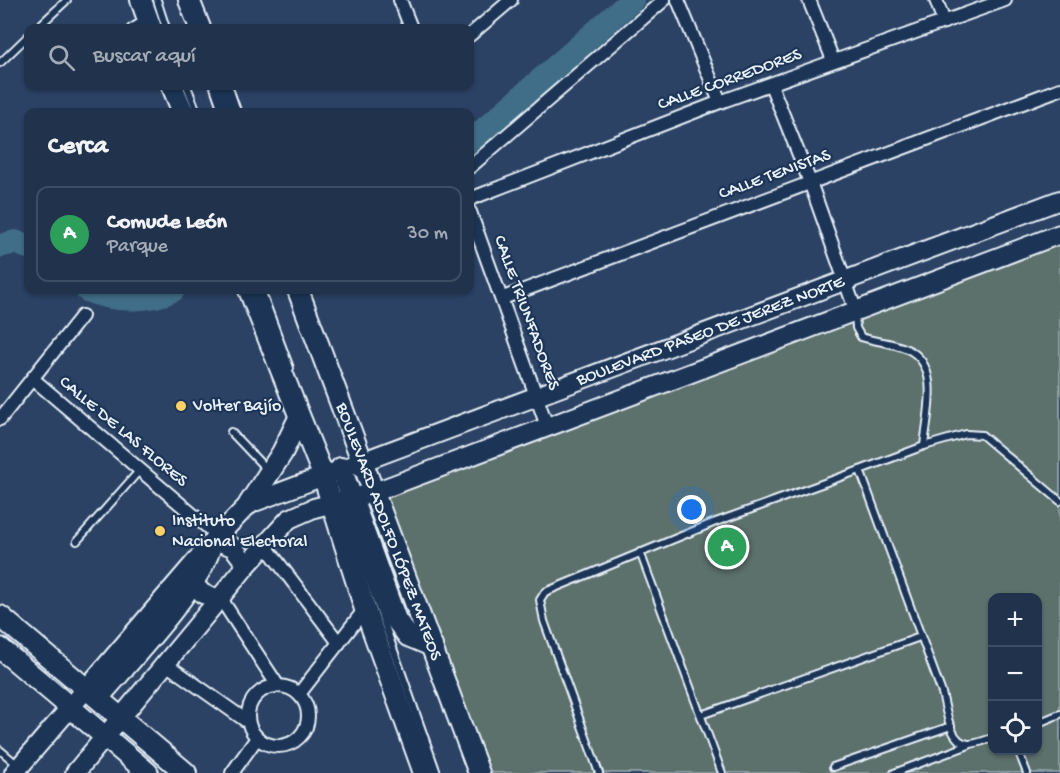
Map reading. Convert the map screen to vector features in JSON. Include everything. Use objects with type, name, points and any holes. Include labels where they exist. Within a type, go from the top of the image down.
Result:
[{"type":"main road","points":[[189,0],[198,24]]},
{"type":"main road","points":[[174,90],[181,108]]},
{"type":"main road","points":[[222,90],[228,108]]},
{"type":"main road","name":"BOULEVARD PASEO DE JEREZ NORTE","points":[[249,504],[846,278],[1060,200]]},
{"type":"main road","name":"BOULEVARD PASEO DE JEREZ NORTE","points":[[75,773],[289,519],[314,508],[372,493],[855,309],[1060,234]]},
{"type":"main road","points":[[251,294],[396,620],[408,636],[432,646]]},
{"type":"main road","name":"BOULEVARD ADOLFO LÓPEZ MATEOS","points":[[299,294],[360,461],[479,773]]},
{"type":"main road","points":[[92,693],[214,540],[249,504],[304,417]]},
{"type":"main road","points":[[342,502],[365,609],[424,773]]},
{"type":"main road","points":[[214,540],[233,547],[248,565]]},
{"type":"main road","points":[[16,770],[70,705],[92,693],[193,583],[207,560],[214,540]]},
{"type":"main road","points":[[193,583],[203,594],[220,599]]},
{"type":"main road","points":[[0,616],[186,773]]},
{"type":"main road","points":[[0,648],[148,773]]},
{"type":"street","points":[[400,0],[409,24]]},
{"type":"street","points":[[474,32],[511,0]]},
{"type":"street","points":[[474,164],[664,0]]},
{"type":"street","points":[[678,0],[720,102]]},
{"type":"street","points":[[810,0],[833,60]]},
{"type":"street","points":[[936,0],[944,22]]},
{"type":"street","name":"CALLE CORREDORES","points":[[474,197],[720,102],[1005,0]]},
{"type":"street","points":[[771,85],[810,182],[846,278],[855,309]]},
{"type":"street","name":"CALLE TENISTAS","points":[[503,298],[1060,89]]},
{"type":"street","name":"CALLE TRIUNFADORES","points":[[474,222],[547,426]]},
{"type":"street","points":[[0,419],[82,316]]},
{"type":"street","name":"CALLE DE LAS FLORES","points":[[33,379],[214,540]]},
{"type":"street","points":[[265,545],[339,643]]},
{"type":"street","points":[[220,599],[278,686]]},
{"type":"street","points":[[299,694],[365,609]]},
{"type":"street","points":[[166,664],[248,722],[257,738],[271,746],[287,746],[300,737],[308,723],[307,708],[299,694],[278,686],[265,688],[254,697],[248,709],[248,722]]},
{"type":"street","points":[[232,773],[257,738]]},
{"type":"lane","points":[[41,24],[67,0]]},
{"type":"lane","points":[[156,0],[165,24]]},
{"type":"lane","points":[[0,63],[24,40]]},
{"type":"lane","points":[[189,90],[195,108]]},
{"type":"lane","points":[[263,294],[292,372]]},
{"type":"lane","points":[[855,309],[856,328],[861,337],[907,349],[921,357],[927,368],[929,381],[924,446]]},
{"type":"lane","points":[[231,432],[270,472]]},
{"type":"lane","points":[[599,773],[544,621],[540,600],[545,592],[554,586],[924,446],[966,434],[982,435],[1060,501]]},
{"type":"lane","points":[[860,470],[942,693],[951,726],[957,738],[970,744]]},
{"type":"lane","points":[[77,541],[139,471]]},
{"type":"lane","points":[[342,502],[437,773]]},
{"type":"lane","points":[[640,552],[722,773]]},
{"type":"lane","points":[[700,715],[920,637]]},
{"type":"lane","points":[[1042,721],[1060,714]]},
{"type":"lane","points":[[833,767],[951,726]]},
{"type":"lane","points":[[894,773],[988,739]]},
{"type":"lane","points":[[0,750],[16,770]]},
{"type":"lane","points":[[1020,755],[1027,773]]},
{"type":"green space","points":[[1060,241],[1060,773],[473,773],[373,496]]},
{"type":"waterway","points":[[474,138],[632,0]]},
{"type":"waterway","points":[[0,246],[15,242],[24,245]]},
{"type":"waterway","points":[[97,294],[130,299],[163,294]]},
{"type":"place","name":"Volter Bajío","points":[[181,406]]},
{"type":"place","name":"Instituto Nacional Electoral","points":[[160,531]]},
{"type":"place","name":"Comude León","points":[[727,547]]}]
